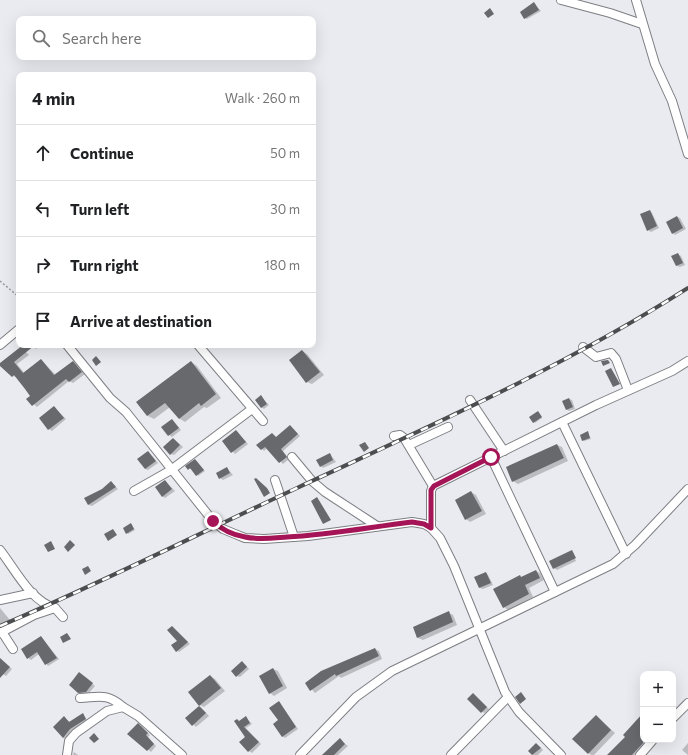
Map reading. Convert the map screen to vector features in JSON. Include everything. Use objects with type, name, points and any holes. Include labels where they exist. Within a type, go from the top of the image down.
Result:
[{"type":"street","points":[[562,0],[610,13],[642,24]]},
{"type":"street","points":[[636,0],[655,64],[672,101],[688,154]]},
{"type":"street","points":[[0,345],[16,332]]},
{"type":"street","points":[[584,347],[596,357],[612,354],[616,359],[628,390]]},
{"type":"street","points":[[69,348],[110,398],[126,412],[213,521],[223,529],[245,538],[294,537],[412,522],[424,524],[431,528],[440,538],[454,566],[478,629],[508,697],[519,712],[555,753]]},
{"type":"street","points":[[201,348],[263,421]]},
{"type":"street","points":[[431,528],[431,490],[434,486],[628,390],[672,371],[688,361]]},
{"type":"street","points":[[470,400],[504,451]]},
{"type":"street","points":[[134,491],[171,470],[252,409]]},
{"type":"street","points":[[562,422],[626,554]]},
{"type":"street","points":[[409,445],[448,427]]},
{"type":"street","points":[[394,436],[402,436],[434,486]]},
{"type":"street","points":[[292,457],[312,481],[325,492],[343,502],[377,526]]},
{"type":"street","points":[[491,457],[555,592]]},
{"type":"street","points":[[275,480],[294,537]]},
{"type":"street","points":[[300,755],[356,697],[374,683],[392,672],[613,564],[626,554],[688,489]]},
{"type":"street","points":[[0,550],[33,593],[48,606],[55,608],[63,617]]},
{"type":"street","points":[[0,600],[33,593]]},
{"type":"street","points":[[13,650],[1,633],[34,615],[55,608]]},
{"type":"street","points":[[451,755],[508,697]]},
{"type":"street","points":[[80,698],[113,698],[123,707],[138,716],[182,755]]},
{"type":"street","points":[[676,715],[688,703]]},
{"type":"street","points":[[67,755],[70,741],[76,733],[107,711],[123,707]]},
{"type":"street","points":[[640,755],[650,743]]},
{"type":"path","points":[[0,282],[16,295]]},
{"type":"building","points":[[534,2],[539,10],[524,19],[520,12]]},
{"type":"building","points":[[490,8],[494,14],[488,18],[484,13]]},
{"type":"building","points":[[650,210],[657,226],[647,231],[640,214]]},
{"type":"building","points":[[677,216],[683,228],[672,234],[666,222]]},
{"type":"building","points":[[678,253],[683,263],[676,266],[671,256]]},
{"type":"building","points":[[19,348],[31,348],[14,362],[23,373],[41,359],[54,375],[73,361],[82,372],[69,382],[66,379],[32,406],[26,399],[30,396],[14,375],[12,377],[0,366],[0,363]]},
{"type":"building","points":[[302,350],[320,372],[306,383],[289,360]]},
{"type":"building","points":[[96,356],[101,362],[96,366],[92,360]]},
{"type":"building","points":[[608,360],[610,363],[603,366],[601,361]]},
{"type":"building","points":[[191,361],[216,394],[201,406],[199,403],[179,419],[165,403],[147,416],[136,402]]},
{"type":"building","points":[[611,368],[620,384],[613,387],[605,371]]},
{"type":"building","points":[[261,395],[267,404],[261,408],[255,400]]},
{"type":"building","points":[[569,398],[573,407],[566,410],[562,401]]},
{"type":"building","points":[[54,406],[64,418],[48,430],[39,418]]},
{"type":"building","points":[[538,411],[542,417],[533,423],[529,417]]},
{"type":"building","points":[[172,419],[179,428],[168,436],[161,427]]},
{"type":"building","points":[[290,425],[298,434],[281,449],[287,457],[279,463],[265,447],[261,450],[256,445],[272,433],[276,437]]},
{"type":"building","points":[[236,430],[246,442],[231,453],[222,441]]},
{"type":"building","points":[[588,431],[590,438],[582,441],[580,435]]},
{"type":"building","points":[[173,438],[180,445],[170,455],[163,447]]},
{"type":"building","points":[[365,442],[369,448],[364,452],[359,445]]},
{"type":"building","points":[[557,444],[564,458],[512,482],[506,467]]},
{"type":"building","points":[[148,451],[156,461],[145,469],[137,459]]},
{"type":"building","points":[[330,453],[333,460],[320,467],[316,460]]},
{"type":"building","points":[[195,459],[204,470],[196,476],[190,468],[188,470],[185,466]]},
{"type":"building","points":[[227,467],[230,473],[219,479],[216,473]]},
{"type":"building","points":[[256,478],[267,488],[270,493],[264,497],[254,479]]},
{"type":"building","points":[[165,480],[172,489],[162,497],[155,487]]},
{"type":"building","points":[[111,481],[116,487],[88,505],[84,498],[102,489]]},
{"type":"building","points":[[471,491],[482,511],[465,520],[455,500]]},
{"type":"building","points":[[317,497],[331,520],[323,524],[311,501]]},
{"type":"building","points":[[131,523],[134,529],[126,534],[123,528]]},
{"type":"building","points":[[113,529],[117,535],[108,541],[104,534]]},
{"type":"building","points":[[70,540],[75,545],[68,552],[64,547]]},
{"type":"building","points":[[51,541],[55,549],[48,552],[44,545]]},
{"type":"building","points":[[572,550],[576,558],[553,569],[549,561]]},
{"type":"building","points":[[88,566],[91,571],[85,575],[82,569]]},
{"type":"building","points":[[536,570],[540,578],[525,585],[529,594],[503,608],[493,589],[520,575],[521,577]]},
{"type":"building","points":[[486,572],[491,583],[479,588],[474,577]]},
{"type":"building","points":[[449,611],[453,622],[417,638],[413,627]]},
{"type":"building","points":[[172,626],[188,642],[176,652],[171,645],[177,641],[167,630]]},
{"type":"building","points":[[67,633],[71,639],[63,643],[60,637]]},
{"type":"building","points":[[41,636],[57,658],[45,665],[37,652],[27,659],[21,649]]},
{"type":"building","points":[[375,648],[379,656],[336,676],[335,674],[310,691],[305,683],[321,671]]},
{"type":"building","points":[[0,658],[10,667],[0,678]]},
{"type":"building","points":[[242,661],[247,667],[236,677],[231,671]]},
{"type":"building","points":[[273,668],[283,686],[269,694],[259,676]]},
{"type":"building","points":[[79,672],[93,683],[86,692],[78,693],[69,685]]},
{"type":"building","points":[[210,675],[221,688],[199,706],[188,692]]},
{"type":"building","points":[[521,692],[526,699],[520,704],[515,697]]},
{"type":"building","points":[[473,693],[487,707],[481,713],[467,699]]},
{"type":"building","points":[[279,701],[296,727],[282,737],[273,724],[278,720],[269,708]]},
{"type":"building","points":[[199,706],[206,713],[192,726],[185,718]]},
{"type":"building","points":[[83,713],[86,719],[70,729],[63,738],[53,727],[64,716],[69,722]]},
{"type":"building","points":[[596,715],[611,730],[588,754],[572,739]]},
{"type":"building","points":[[246,716],[250,723],[244,727],[259,742],[248,752],[239,742],[245,737],[234,721],[237,719],[239,721]]},
{"type":"building","points":[[640,716],[640,743],[643,743],[632,755],[607,755],[625,737],[623,735]]},
{"type":"building","points":[[138,723],[148,733],[146,735],[154,744],[147,751],[127,734]]},
{"type":"building","points":[[94,733],[99,739],[94,743],[89,738]]},
{"type":"building","points":[[340,738],[345,744],[334,755],[322,755]]},
{"type":"building","points":[[536,743],[541,748],[532,755],[528,751]]},
{"type":"railway","points":[[0,626],[112,576],[545,370],[641,317],[688,288]]},
{"type":"route","points":[[213,521],[223,529],[245,538],[264,539],[308,536],[412,522],[424,524],[431,528],[432,488],[491,457]]}]
